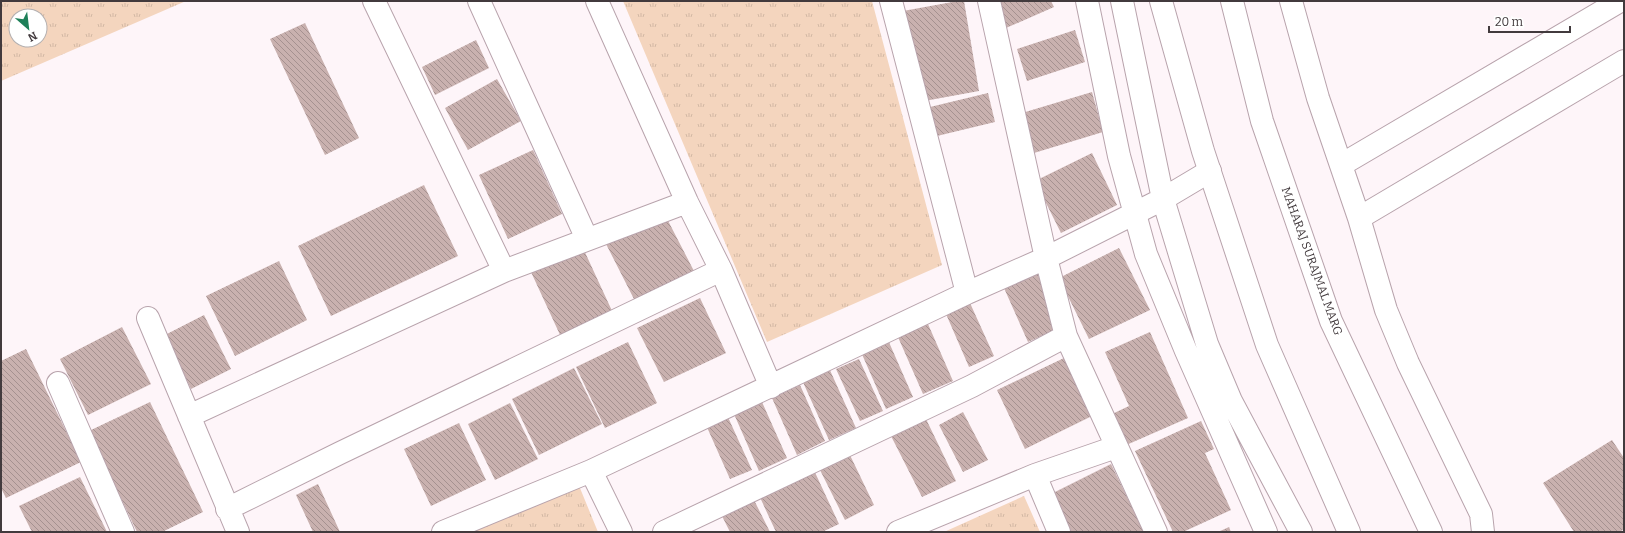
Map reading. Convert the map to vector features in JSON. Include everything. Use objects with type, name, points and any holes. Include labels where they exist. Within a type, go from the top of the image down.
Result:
[{"type":"street","points":[[374,1],[504,271]]},
{"type":"street","points":[[479,1],[587,239]]},
{"type":"street","points":[[597,1],[687,202],[721,270],[771,387]]},
{"type":"street","points":[[891,1],[967,292]]},
{"type":"street","points":[[989,1],[1046,258],[1066,336],[1156,532]]},
{"type":"street","points":[[1087,1],[1119,156],[1146,254],[1186,351],[1266,532]]},
{"type":"street","points":[[1122,1],[1163,199],[1210,351],[1231,402],[1302,532]]},
{"type":"street","points":[[1161,1],[1210,171],[1267,345],[1349,532]]},
{"type":"street","name":"MAHARAJ SURAJMAL MARG","points":[[1232,1],[1262,121],[1331,321],[1431,532]]},
{"type":"street","points":[[1291,1],[1318,98],[1359,218],[1386,310],[1408,363],[1481,514],[1483,532]]},
{"type":"street","points":[[1341,165],[1620,1]]},
{"type":"street","points":[[1359,218],[1624,61]]},
{"type":"street","points":[[443,532],[591,471],[771,387],[967,292],[1046,258],[1163,199],[1210,171]]},
{"type":"street","points":[[189,416],[504,271],[687,202]]},
{"type":"street","points":[[227,509],[347,449],[721,270]]},
{"type":"street","points":[[148,318],[227,509],[238,532]]},
{"type":"street","points":[[664,532],[972,386],[1066,336]]},
{"type":"street","points":[[58,383],[122,532]]},
{"type":"street","points":[[898,532],[1034,476],[1116,446]]},
{"type":"street","points":[[591,471],[621,532]]},
{"type":"street","points":[[1034,476],[1059,532]]},
{"type":"green space","points":[[1,1],[186,1],[1,81]]},
{"type":"green space","points":[[623,1],[872,1],[942,265],[767,342]]},
{"type":"green space","points":[[573,471],[598,532],[453,532]]},
{"type":"green space","points":[[1024,496],[1040,532],[944,532]]},
{"type":"building","points":[[964,1],[979,91],[919,102],[903,11]]},
{"type":"building","points":[[994,1],[1051,1],[1054,7],[1006,28]]},
{"type":"building","points":[[305,23],[359,138],[325,155],[270,39]]},
{"type":"building","points":[[1075,30],[1085,62],[1027,81],[1017,49]]},
{"type":"building","points":[[476,40],[489,68],[435,95],[422,67]]},
{"type":"building","points":[[497,79],[521,121],[468,150],[445,108]]},
{"type":"building","points":[[1092,92],[1103,132],[1034,153],[1022,113]]},
{"type":"building","points":[[988,93],[995,122],[937,136],[930,107]]},
{"type":"building","points":[[533,150],[562,214],[508,239],[479,175]]},
{"type":"building","points":[[1092,153],[1117,205],[1061,233],[1035,181]]},
{"type":"building","points":[[424,185],[458,256],[331,316],[298,246]]},
{"type":"building","points":[[663,211],[695,273],[636,303],[604,240]]},
{"type":"building","points":[[583,248],[613,313],[561,337],[531,272]]},
{"type":"building","points":[[1119,248],[1150,310],[1089,339],[1059,278]]},
{"type":"building","points":[[279,261],[307,320],[235,356],[206,296]]},
{"type":"building","points":[[1037,273],[1061,327],[1028,342],[1004,288]]},
{"type":"building","points":[[700,298],[726,353],[664,382],[637,328]]},
{"type":"building","points":[[970,303],[994,356],[969,367],[946,314]]},
{"type":"building","points":[[204,315],[231,369],[191,389],[165,335]]},
{"type":"building","points":[[924,315],[953,381],[923,394],[894,328]]},
{"type":"building","points":[[122,327],[151,384],[88,415],[60,359]]},
{"type":"building","points":[[1150,332],[1188,418],[1124,446],[1110,415],[1129,406],[1105,352]]},
{"type":"building","points":[[888,340],[913,397],[886,409],[861,352]]},
{"type":"building","points":[[628,342],[657,403],[605,428],[576,367]]},
{"type":"building","points":[[26,349],[81,462],[6,498],[1,488],[1,361]]},
{"type":"building","points":[[1064,358],[1092,416],[1025,449],[997,390]]},
{"type":"building","points":[[859,359],[883,411],[860,421],[836,369]]},
{"type":"building","points":[[574,368],[602,424],[539,455],[512,399]]},
{"type":"building","points":[[829,368],[856,428],[829,440],[802,380]]},
{"type":"building","points":[[800,385],[825,441],[797,455],[772,398]]},
{"type":"building","points":[[150,402],[203,512],[162,532],[137,532],[89,431]]},
{"type":"building","points":[[762,402],[787,458],[759,471],[734,414]]},
{"type":"building","points":[[510,403],[538,459],[495,480],[468,424]]},
{"type":"building","points":[[963,412],[988,460],[963,472],[939,425]]},
{"type":"building","points":[[727,415],[752,470],[730,479],[706,425]]},
{"type":"building","points":[[926,419],[956,481],[922,497],[891,436]]},
{"type":"building","points":[[1201,421],[1214,449],[1205,453],[1231,510],[1183,532],[1173,532],[1135,451]]},
{"type":"building","points":[[459,423],[486,480],[431,506],[404,449]]},
{"type":"building","points":[[1612,440],[1624,458],[1624,529],[1620,532],[1574,532],[1543,483]]},
{"type":"building","points":[[848,451],[874,505],[845,520],[818,466]]},
{"type":"building","points":[[1111,464],[1144,532],[1067,532],[1049,495]]},
{"type":"building","points":[[812,466],[839,524],[822,532],[776,532],[757,491]]},
{"type":"building","points":[[80,477],[107,532],[32,532],[19,506]]},
{"type":"building","points":[[318,484],[340,532],[313,532],[296,495]]},
{"type":"building","points":[[753,498],[770,532],[730,532],[721,514]]},
{"type":"building","points":[[1229,527],[1231,532],[1218,532]]}]
